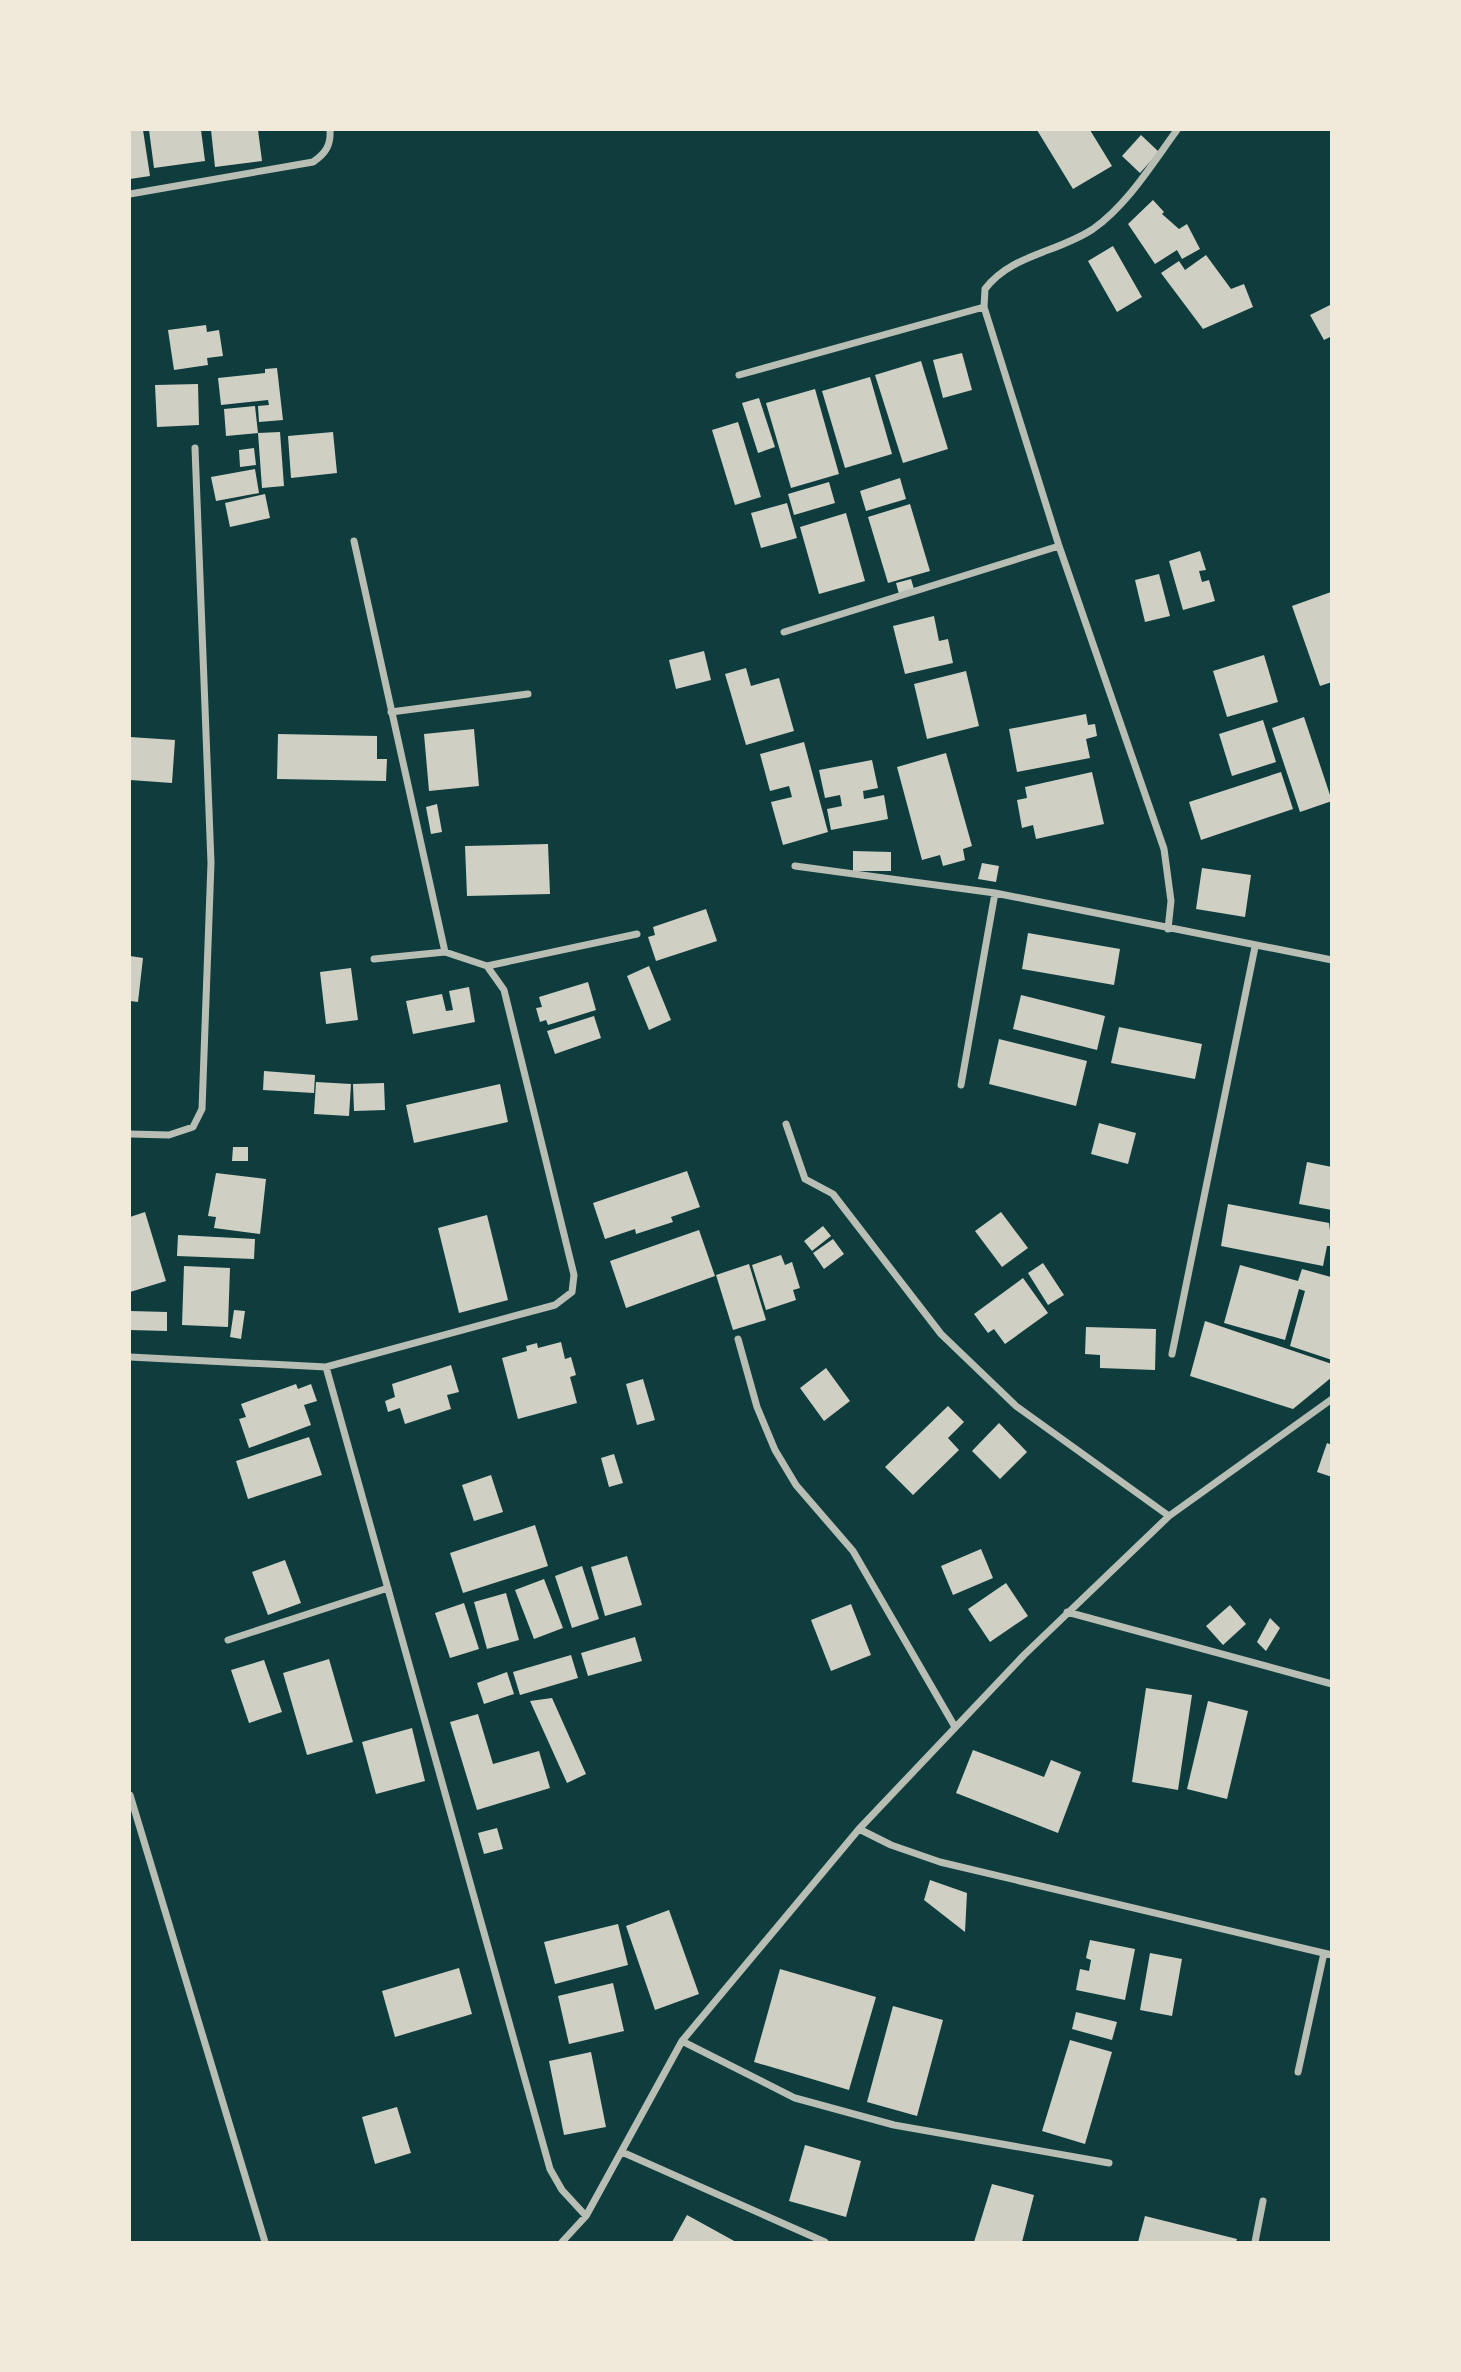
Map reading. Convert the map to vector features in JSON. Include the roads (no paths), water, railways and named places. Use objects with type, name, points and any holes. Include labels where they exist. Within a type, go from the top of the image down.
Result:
[{"type":"street","points":[[130,194],[313,162],[324,154],[331,140],[330,130]]},
{"type":"street","points":[[1168,929],[1171,901],[1164,849],[1059,546],[985,307],[985,289],[1009,265],[1071,243],[1117,209],[1177,130]]},
{"type":"street","points":[[739,374],[985,307]]},
{"type":"street","points":[[130,1134],[169,1135],[193,1128],[202,1109],[211,863],[195,448]]},
{"type":"street","points":[[354,541],[445,952]]},
{"type":"street","points":[[784,632],[1059,546]]},
{"type":"street","points":[[391,712],[528,694]]},
{"type":"street","points":[[795,866],[995,893],[1255,947],[1332,960]]},
{"type":"street","points":[[961,1085],[995,893]]},
{"type":"street","points":[[374,959],[445,952],[487,966],[637,934]]},
{"type":"street","points":[[1172,1354],[1255,947]]},
{"type":"street","points":[[130,1357],[326,1367],[555,1306],[572,1292],[574,1275],[504,990],[487,966]]},
{"type":"street","points":[[786,1124],[805,1179],[833,1194],[941,1334],[1016,1406],[1168,1516]]},
{"type":"street","points":[[738,1339],[757,1407],[775,1450],[796,1485],[853,1551],[954,1727]]},
{"type":"street","points":[[326,1367],[550,2169],[562,2190],[586,2216]]},
{"type":"street","points":[[562,2242],[586,2216],[682,2040],[859,1829],[1067,1612],[1168,1516],[1331,1400]]},
{"type":"street","points":[[228,1640],[388,1588]]},
{"type":"street","points":[[1067,1612],[1332,1684]]},
{"type":"street","points":[[130,1795],[265,2242]]},
{"type":"street","points":[[859,1829],[891,1845],[940,1862],[1328,1954],[1298,2072]]},
{"type":"street","points":[[682,2040],[795,2098],[894,2125],[1109,2162]]},
{"type":"street","points":[[622,2152],[825,2242]]},
{"type":"street","points":[[1255,2242],[1263,2201]]}]
